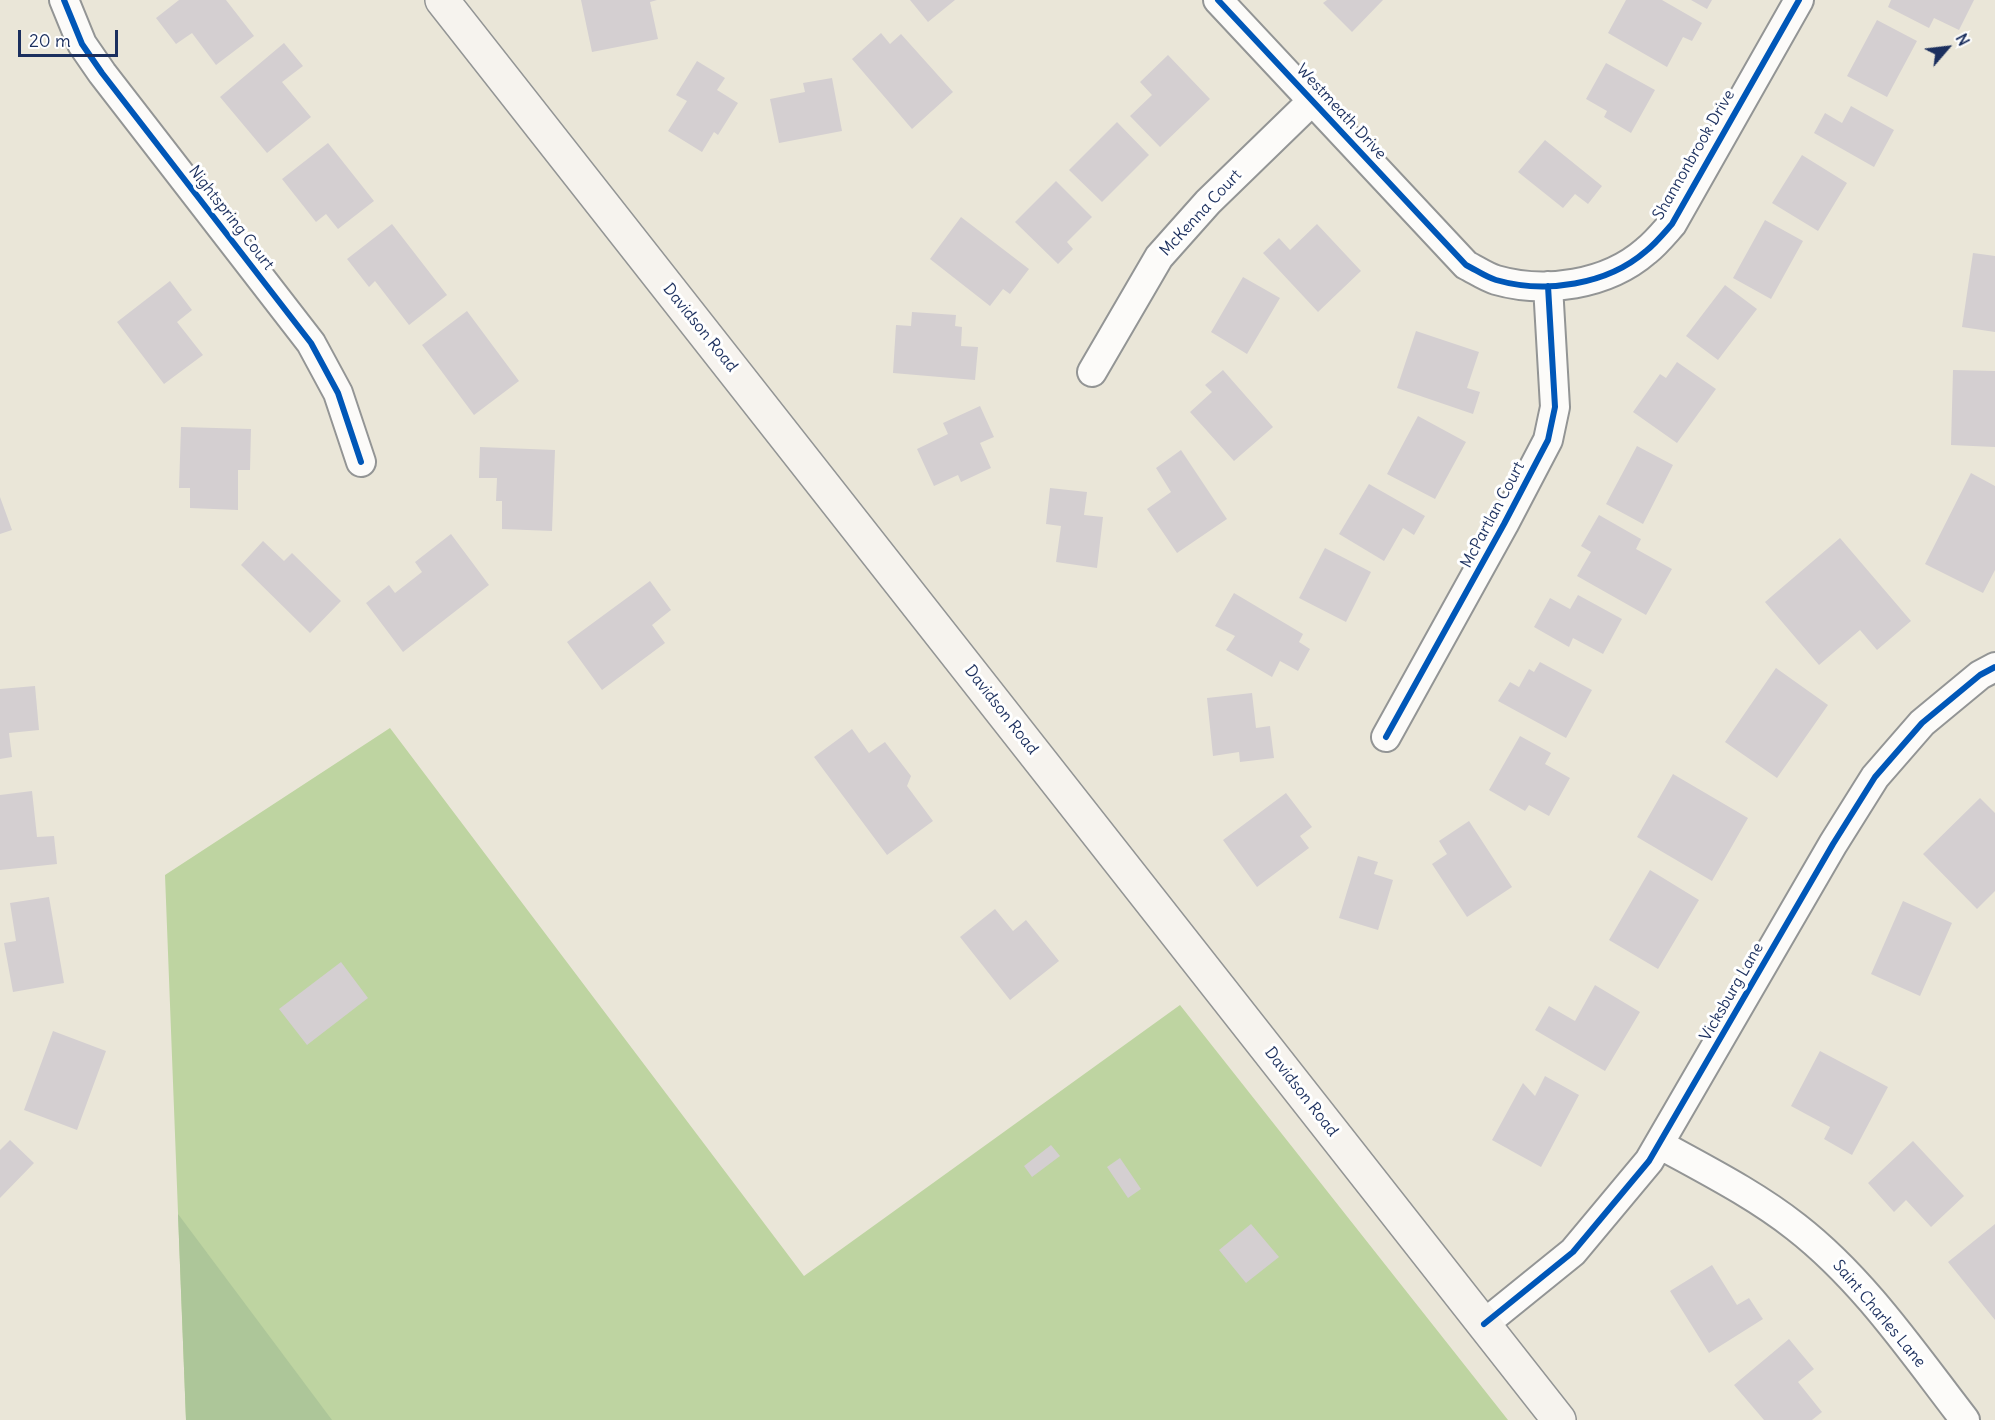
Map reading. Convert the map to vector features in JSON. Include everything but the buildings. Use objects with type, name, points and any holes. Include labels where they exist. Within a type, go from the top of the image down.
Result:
[{"type":"main road","name":"Davidson Road","points":[[442,0],[1559,1420]]},
{"type":"street","name":"Nightspring Court","points":[[64,0],[82,44],[102,73],[311,344],[338,393],[361,462]]},
{"type":"street","name":"Westmeath Drive","points":[[1218,0],[1444,242]]},
{"type":"street","name":"Shannonbrook Drive","points":[[1444,242],[1466,265],[1494,279],[1548,286],[1589,280],[1626,265],[1646,251],[1672,224],[1799,0]]},
{"type":"street","name":"McKenna Court","points":[[1092,372],[1159,257],[1208,202],[1312,101]]},
{"type":"street","name":"McPartlan Court","points":[[1386,737],[1548,440],[1555,407],[1548,286]]},
{"type":"street","name":"Vicksburg Lane","points":[[1484,1324],[1573,1252],[1649,1161],[1833,844],[1875,777],[1922,723],[1980,675],[1995,667]]},
{"type":"street","name":"Saint Charles Lane","points":[[1659,1144],[1752,1196],[1796,1227],[1836,1262],[1869,1298],[1965,1420]]},
{"type":"green space","points":[[390,728],[804,1276],[1180,1005],[1508,1420],[186,1420],[165,875]]},
{"type":"green space","points":[[178,1214],[332,1420],[186,1420]]},
{"type":"cycle path","points":[[64,0],[82,44],[102,73],[311,343],[338,393],[361,462]]},
{"type":"cycle path","points":[[1218,0],[1466,265],[1496,280],[1535,286],[1575,283],[1613,272],[1630,263],[1660,238],[1672,224],[1799,0]]},
{"type":"cycle path","points":[[1386,737],[1548,440],[1555,407],[1548,286]]},
{"type":"cycle path","points":[[1484,1324],[1573,1252],[1649,1161],[1833,844],[1875,777],[1922,723],[1980,675],[1995,667]]}]
